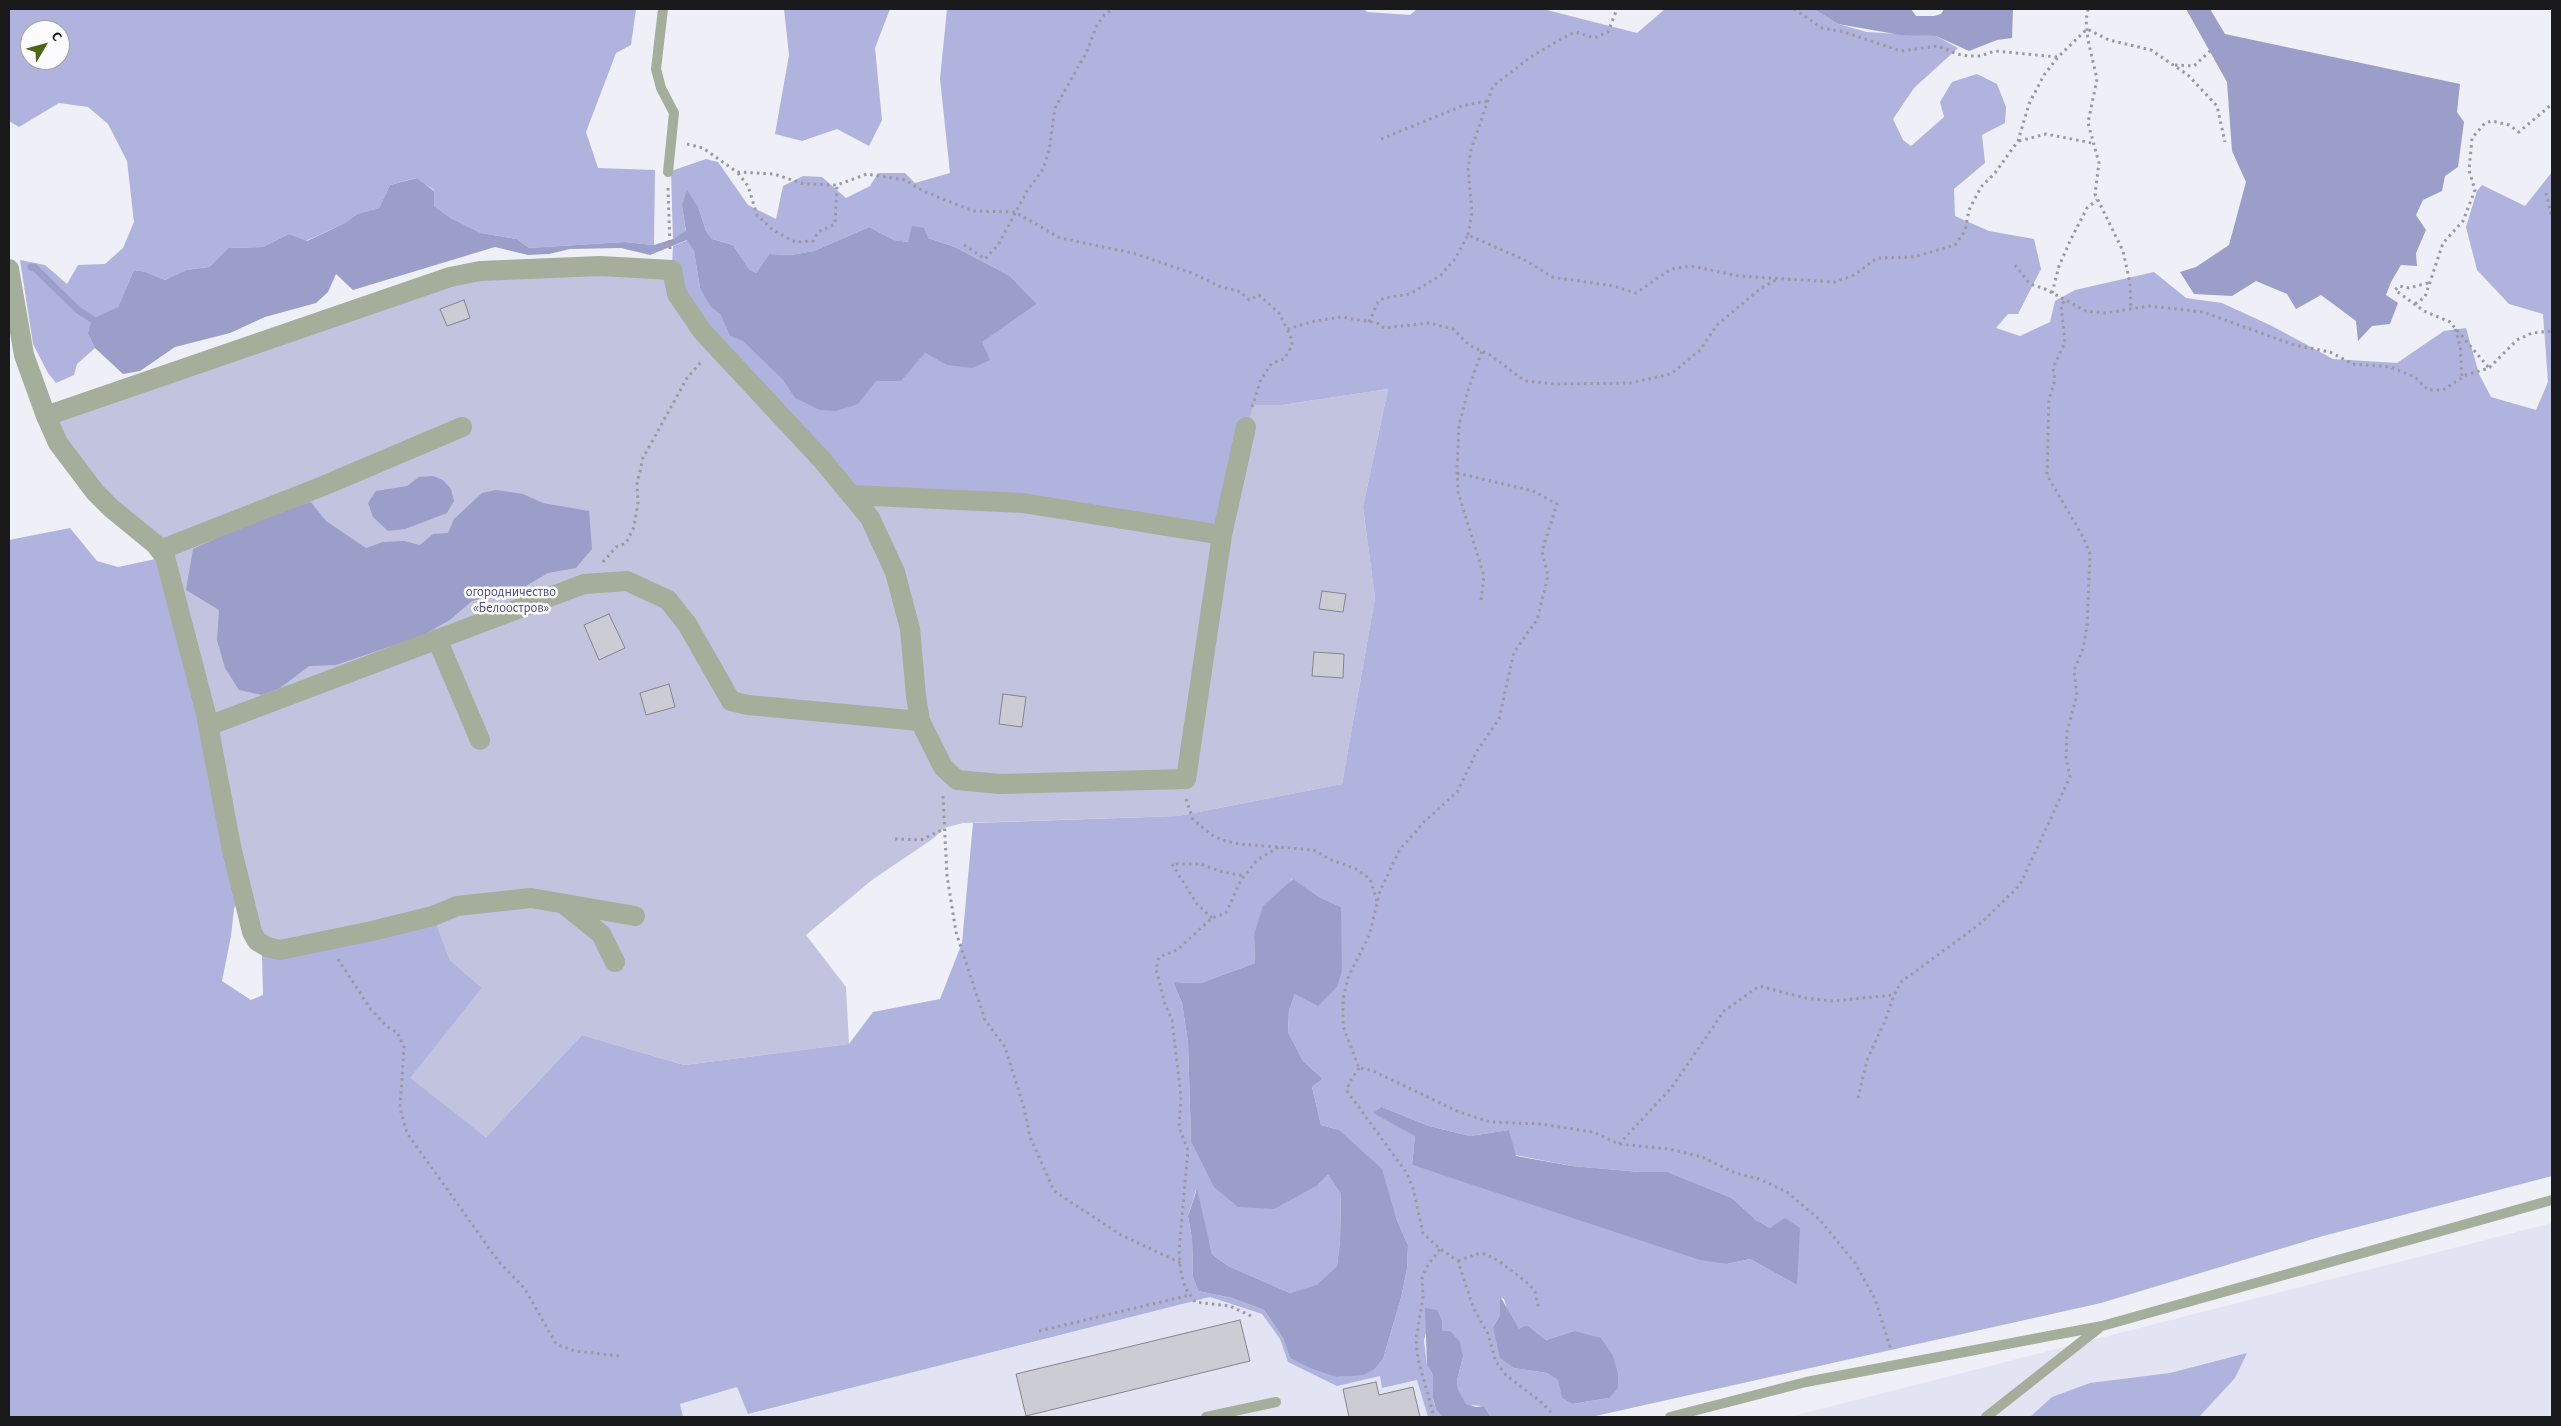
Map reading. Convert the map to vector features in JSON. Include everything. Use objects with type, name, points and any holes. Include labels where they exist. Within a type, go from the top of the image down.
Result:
[{"type":"street","points":[[46,416],[450,277],[480,272],[600,266],[672,270],[677,294],[713,343],[852,495],[870,518],[895,572],[910,629],[920,721],[943,767],[957,780],[1000,784],[1186,779],[1222,536],[1246,427]]},
{"type":"street","points":[[9,269],[24,355],[58,443],[95,492],[111,508],[155,544],[165,559],[208,726],[231,846],[252,932],[257,941],[267,948],[280,950],[432,916],[457,906],[531,898],[635,916]]},
{"type":"street","points":[[160,550],[323,486],[462,427]]},
{"type":"street","points":[[852,495],[1023,503],[1222,536]]},
{"type":"street","points":[[208,726],[584,584],[627,581],[668,600],[687,624],[731,701],[748,705],[920,721]]},
{"type":"street","points":[[437,639],[480,740]]},
{"type":"street","points":[[560,902],[601,934],[616,962]]},
{"type":"lane","points":[[663,9],[656,69],[661,88],[674,113],[668,172]]},
{"type":"lane","points":[[1670,1417],[1806,1382],[2102,1326],[2552,1200]]},
{"type":"lane","points":[[1986,1417],[2102,1326]]},
{"type":"lane","points":[[1206,1417],[1276,1402]]},
{"type":"path","points":[[964,245],[986,259],[998,245],[1015,212],[1043,169],[1049,151],[1055,108],[1086,53],[1097,25],[1104,16],[1114,9]]},
{"type":"path","points":[[1369,322],[1378,302],[1384,298],[1410,294],[1441,275],[1455,259],[1468,235],[1472,213],[1469,190],[1470,159],[1493,86],[1532,56],[1561,39],[1576,32],[1594,38],[1608,32],[1617,9]]},
{"type":"path","points":[[1794,9],[1822,28],[1844,32],[1901,51],[1938,46],[1957,54],[1968,56],[1980,56],[1996,51],[2058,57]]},
{"type":"path","points":[[2088,9],[2087,29],[2097,79],[2088,123],[2099,163],[2095,194],[2101,212],[2115,230],[2123,251],[2130,284],[2131,310]]},
{"type":"path","points":[[1468,235],[1527,261],[1552,277],[1613,286],[1636,293],[1670,269],[1692,266],[1739,276],[1835,282],[1854,275],[1877,258],[1914,258],[1955,245],[1966,231],[1969,210],[1981,187],[1995,173],[2018,141],[2029,104],[2044,75],[2058,57],[2087,29]]},
{"type":"path","points":[[2087,29],[2108,40],[2151,50],[2174,65],[2208,95],[2217,106],[2224,142]]},
{"type":"path","points":[[2174,65],[2194,66],[2210,51]]},
{"type":"path","points":[[1382,140],[1462,106],[1488,101]]},
{"type":"path","points":[[2415,304],[2425,297],[2428,282],[2443,243],[2462,221],[2475,190],[2469,170],[2472,138],[2485,122],[2492,121],[2509,125],[2520,132],[2552,104]]},
{"type":"path","points":[[2018,141],[2046,134],[2092,143]]},
{"type":"path","points":[[671,140],[703,148],[737,172],[748,186],[757,215],[773,230],[795,242],[813,241],[818,232],[835,224],[837,185]]},
{"type":"path","points":[[668,172],[670,252]]},
{"type":"path","points":[[737,172],[774,174],[804,184],[837,185],[866,174],[905,180],[922,191],[973,211],[1015,212],[1060,238],[1133,252],[1192,273],[1219,286],[1241,292],[1249,300],[1259,295],[1279,313],[1292,340],[1292,346],[1284,359],[1272,363],[1261,378],[1246,427]]},
{"type":"path","points":[[2546,193],[2552,218]]},
{"type":"path","points":[[2052,293],[2059,266],[2071,239],[2087,208],[2097,200]]},
{"type":"path","points":[[2015,265],[2030,284],[2086,311],[2106,313],[2149,306],[2204,312],[2294,345],[2330,352],[2353,364],[2390,367],[2415,377],[2428,390],[2443,390],[2462,378],[2489,368],[2517,340],[2532,333],[2552,331]]},
{"type":"path","points":[[1287,329],[1315,321],[1341,318],[1369,322],[1384,328],[1429,322],[1453,329],[1469,344],[1525,381],[1554,384],[1630,383],[1671,374],[1700,350],[1717,325],[1761,288],[1778,279]]},
{"type":"path","points":[[2428,282],[2409,288],[2398,286],[2395,290],[2424,311],[2450,322],[2489,368]]},
{"type":"path","points":[[1858,1098],[1867,1060],[1901,982],[1981,923],[2020,885],[2070,777],[2066,758],[2067,732],[2077,695],[2074,670],[2083,649],[2087,626],[2090,554],[2083,536],[2047,475],[2049,399],[2055,380],[2053,368],[2064,342],[2061,305],[2066,300]]},
{"type":"path","points":[[2454,327],[2460,345],[2462,378]]},
{"type":"path","points":[[595,584],[598,567],[616,548],[626,543],[634,527],[638,502],[637,484],[643,458],[656,431],[680,394],[687,378],[713,343]]},
{"type":"path","points":[[1481,600],[1484,576],[1458,492],[1457,473],[1459,425],[1469,386],[1482,351]]},
{"type":"path","points":[[1359,1068],[1343,1026],[1343,998],[1349,974],[1369,936],[1380,891],[1400,849],[1424,822],[1457,792],[1477,751],[1499,719],[1514,652],[1537,620],[1548,576],[1542,551],[1557,504],[1524,488],[1457,473]]},
{"type":"path","points":[[943,767],[947,876],[956,932],[986,1020],[1005,1047],[1024,1108],[1030,1137],[1054,1191],[1121,1235],[1180,1263]]},
{"type":"path","points":[[1186,779],[1186,802],[1193,819],[1210,834],[1222,840],[1239,844],[1314,850],[1329,859],[1356,869],[1370,879],[1377,902]]},
{"type":"path","points":[[895,839],[921,840],[944,828]]},
{"type":"path","points":[[1251,1316],[1230,1306],[1195,1302],[1186,1289],[1180,1263],[1183,1187],[1188,1150],[1179,1128],[1181,1096],[1172,1020],[1165,1004],[1156,969],[1159,957],[1177,950],[1212,918],[1226,913],[1244,876],[1256,860],[1279,847]]},
{"type":"path","points":[[1212,918],[1197,904],[1172,864],[1200,864],[1223,872],[1244,876]]},
{"type":"path","points":[[323,941],[339,960],[371,1010],[390,1029],[397,1032],[404,1047],[400,1108],[407,1133],[499,1262],[525,1289],[556,1344],[575,1351],[619,1356]]},
{"type":"path","points":[[1619,1144],[1672,1087],[1724,1011],[1759,986],[1805,998],[1833,1001],[1894,995]]},
{"type":"path","points":[[1359,1068],[1371,1070],[1458,1112],[1490,1122],[1541,1124],[1593,1132],[1619,1144],[1670,1148],[1702,1157],[1735,1173],[1759,1179],[1787,1192],[1820,1220],[1855,1264],[1875,1299],[1884,1323],[1894,1366]]},
{"type":"path","points":[[1359,1068],[1349,1083],[1347,1091],[1406,1172],[1413,1188],[1423,1233],[1440,1249],[1458,1261],[1474,1307],[1488,1334],[1496,1362],[1506,1375],[1545,1406],[1550,1411],[1551,1417]]},
{"type":"path","points":[[1433,1414],[1418,1359],[1416,1340],[1423,1296],[1422,1278],[1428,1264],[1440,1249]]},
{"type":"path","points":[[1458,1261],[1476,1254],[1485,1254],[1499,1261],[1530,1285],[1535,1292],[1540,1309]]},
{"type":"path","points":[[1039,1331],[1190,1295]]},
{"type":"shaded area","points":[[9,9],[636,9],[631,45],[616,53],[586,132],[598,168],[655,170],[654,245],[625,242],[529,248],[517,239],[481,233],[451,218],[434,206],[434,190],[416,178],[390,185],[379,208],[357,214],[345,223],[306,241],[289,234],[263,247],[228,248],[209,267],[186,270],[165,280],[146,272],[134,270],[118,307],[88,334],[95,348],[77,364],[74,375],[56,383],[48,373],[33,344],[20,260],[45,265],[67,284],[78,265],[105,264],[123,248],[134,222],[127,161],[108,124],[88,107],[59,103],[19,127],[9,121]]},
{"type":"shaded area","points":[[784,9],[890,9],[875,48],[882,120],[869,146],[837,129],[802,141],[775,134],[789,55]]},
{"type":"shaded area","points":[[947,9],[1364,9],[1367,12],[1410,15],[1417,9],[1543,9],[1637,33],[1665,9],[1814,9],[1838,24],[1867,32],[1936,36],[1958,48],[1914,88],[1893,119],[1903,140],[1911,146],[1944,117],[1940,102],[1952,82],[1977,74],[1997,84],[2006,107],[2005,123],[1982,135],[1985,163],[1954,189],[1955,216],[1989,231],[2034,239],[2041,269],[2018,314],[2008,314],[1996,328],[2020,336],[2050,322],[2055,301],[2075,290],[2154,272],[2186,298],[2222,303],[2272,326],[2333,359],[2397,363],[2444,331],[2466,328],[2479,374],[2491,397],[2536,410],[2548,382],[2543,314],[2509,304],[2477,270],[2466,227],[2477,191],[2482,185],[2525,206],[2552,172],[2552,1176],[2323,1236],[2101,1303],[1591,1417],[1491,1417],[1484,1406],[1466,1405],[1458,1389],[1457,1380],[1463,1357],[1442,1331],[1442,1321],[1426,1323],[1427,1330],[1424,1340],[1427,1365],[1433,1375],[1433,1399],[1436,1410],[1443,1417],[1428,1417],[1417,1380],[1382,1388],[1380,1376],[1337,1386],[1288,1362],[1280,1339],[1262,1314],[1210,1297],[748,1414],[737,1387],[680,1404],[683,1417],[9,1417],[9,540],[70,528],[97,561],[118,567],[165,557],[238,898],[234,909],[222,981],[251,1000],[263,995],[262,955],[433,916],[449,959],[482,988],[410,1078],[486,1137],[582,1035],[684,1065],[849,1044],[873,1012],[940,999],[962,943],[973,823],[1178,816],[1342,784],[1375,598],[1363,507],[1388,389],[1282,405],[1253,405],[1223,529],[856,495],[717,348],[672,266],[673,246],[688,240],[694,251],[700,288],[710,306],[721,315],[730,336],[743,341],[783,380],[795,398],[858,404],[876,381],[901,381],[925,353],[947,365],[1037,304],[1010,276],[955,247],[928,238],[908,242],[894,240],[869,227],[814,251],[791,255],[769,254],[756,273],[749,269],[733,245],[712,239],[706,231],[699,209],[682,206],[686,232],[673,239],[671,171],[706,159],[718,162],[748,205],[776,219],[783,186],[803,176],[822,177],[846,198],[870,186],[878,173],[905,173],[915,183],[950,173],[940,79]],"holes":[[[1292,879],[1319,897],[1341,907],[1295,994],[1289,1010],[1288,1032],[1303,1061],[1323,1079],[1312,1087],[1321,1125],[1339,1130],[1396,1218],[1408,1245],[1407,1269],[1401,1298],[1383,1359],[1375,1369],[1363,1374],[1336,1377],[1290,1358],[1283,1338],[1264,1310],[1232,1298],[1198,1291],[1193,1277],[1192,1239],[1188,1216],[1196,1190],[1212,1254],[1228,1266],[1290,1293],[1317,1286],[1337,1266],[1340,1241],[1341,1194],[1328,1175],[1318,1185],[1191,1141],[1188,1042],[1182,1003],[1173,982],[1201,983],[1255,963],[1254,935]],[[1382,1107],[1429,1126],[1470,1136],[1509,1130],[1515,1155],[1572,1166],[1640,1172],[1668,1172],[1732,1198],[1756,1220],[1770,1228],[1797,1285],[1750,1259],[1727,1264],[1412,1165],[1415,1136]],[[1500,1297],[1504,1299],[1508,1313],[1519,1330],[1527,1325],[1546,1340],[1574,1331],[1609,1398],[1572,1404],[1562,1398],[1559,1380],[1547,1373],[1514,1368],[1493,1327],[1500,1315]]]},
{"type":"shaded area","points":[[1814,9],[1911,9],[1916,16],[1934,16],[1941,14],[1944,9],[2013,9],[2012,38],[1997,40],[1969,51],[1936,36],[1901,35],[1838,24]]},
{"type":"shaded area","points":[[2186,9],[2210,9],[2225,34],[2460,84],[2457,112],[2464,122],[2458,167],[2445,176],[2442,191],[2423,200],[2416,215],[2426,230],[2416,253],[2417,266],[2401,265],[2386,295],[2398,303],[2390,324],[2372,326],[2358,341],[2356,321],[2321,295],[2296,309],[2287,294],[2256,281],[2232,296],[2194,294],[2180,272],[2196,267],[2229,245],[2246,182],[2232,151],[2227,82]]},
{"type":"shaded area","points":[[417,178],[434,191],[434,206],[451,218],[481,233],[517,239],[529,248],[625,242],[654,245],[673,239],[686,231],[682,206],[687,190],[699,209],[706,231],[712,239],[733,245],[749,269],[756,273],[769,254],[791,255],[814,251],[869,227],[894,240],[908,242],[912,226],[924,228],[928,238],[955,247],[1010,276],[1037,304],[982,342],[990,360],[972,368],[947,365],[925,353],[901,381],[876,381],[858,404],[836,411],[820,410],[795,398],[783,380],[743,341],[730,336],[721,315],[710,306],[700,288],[694,251],[687,240],[650,255],[621,248],[570,249],[549,254],[528,255],[495,247],[353,290],[336,274],[328,292],[316,303],[265,317],[230,333],[175,347],[140,371],[123,374],[95,348],[88,334],[92,319],[118,307],[134,270],[146,272],[165,280],[186,270],[209,267],[228,248],[263,247],[289,234],[307,241],[345,223],[357,214],[379,208],[390,185]]},
{"type":"shaded area","points":[[433,476],[443,480],[451,489],[454,501],[447,513],[405,529],[388,531],[373,517],[368,503],[376,491],[407,486],[419,477]]},
{"type":"shaded area","points":[[496,490],[523,494],[543,503],[589,511],[592,549],[576,568],[548,573],[522,588],[472,601],[450,620],[421,636],[336,665],[309,666],[280,688],[262,695],[239,690],[225,668],[217,640],[219,610],[186,590],[193,549],[267,515],[311,502],[326,521],[366,548],[383,542],[404,541],[420,545],[433,534],[448,533],[454,519],[482,493]]},
{"type":"shaded area","points":[[1293,879],[1319,897],[1341,907],[1342,970],[1337,987],[1318,1006],[1295,994],[1289,1010],[1288,1032],[1303,1061],[1323,1079],[1312,1087],[1321,1125],[1339,1130],[1382,1169],[1396,1218],[1408,1245],[1407,1269],[1401,1298],[1383,1359],[1375,1369],[1363,1375],[1336,1377],[1310,1368],[1290,1358],[1283,1338],[1264,1310],[1232,1298],[1198,1291],[1193,1277],[1192,1239],[1188,1216],[1197,1189],[1212,1254],[1228,1266],[1290,1293],[1317,1285],[1337,1266],[1340,1241],[1341,1194],[1328,1175],[1318,1185],[1274,1209],[1238,1207],[1214,1187],[1191,1141],[1188,1042],[1182,1003],[1173,982],[1201,983],[1255,963],[1254,935],[1263,906]]},
{"type":"shaded area","points":[[1382,1107],[1429,1126],[1470,1136],[1509,1130],[1516,1156],[1572,1166],[1640,1172],[1668,1172],[1732,1198],[1756,1220],[1770,1228],[1785,1218],[1800,1228],[1797,1285],[1750,1259],[1727,1264],[1700,1260],[1412,1165],[1415,1136],[1373,1113]]},
{"type":"shaded area","points":[[2552,1223],[2552,1417],[1789,1417]]},
{"type":"shaded area","points":[[1500,1296],[1519,1329],[1527,1325],[1546,1340],[1574,1331],[1601,1338],[1613,1356],[1618,1374],[1618,1388],[1609,1398],[1572,1404],[1562,1398],[1558,1380],[1547,1373],[1514,1368],[1500,1358],[1493,1327],[1500,1315]]},
{"type":"shaded area","points":[[1210,1297],[1262,1314],[1280,1339],[1288,1362],[1380,1376],[1382,1388],[1417,1380],[1428,1417],[683,1417],[679,1404],[737,1387],[749,1414]]},
{"type":"shaded area","points":[[1425,1308],[1437,1310],[1442,1321],[1442,1331],[1450,1331],[1460,1342],[1463,1357],[1457,1380],[1458,1389],[1466,1404],[1476,1407],[1484,1406],[1491,1417],[1443,1417],[1436,1410],[1433,1398],[1433,1375],[1427,1365]]},
{"type":"shaded area","points":[[2247,1353],[2235,1378],[2199,1417],[2030,1417],[2052,1397],[2090,1383],[2170,1373]]},
{"type":"green space","name":"огородничество «Белоостров»","points":[[640,269],[1241,449],[1253,405],[1282,405],[1388,389],[1363,507],[1375,598],[1342,784],[1178,816],[963,823],[944,828],[934,838],[872,880],[806,935],[846,987],[849,1044],[684,1065],[582,1035],[486,1137],[409,1078],[482,988],[449,959],[280,950],[257,941],[165,557],[111,508],[48,416],[450,277]]},
{"type":"building","points":[[464,300],[470,318],[447,326],[440,309]]},
{"type":"building","points":[[1322,591],[1346,594],[1343,612],[1319,609]]},
{"type":"building","points":[[609,614],[625,648],[599,660],[584,625]]},
{"type":"building","points":[[1314,652],[1344,654],[1343,678],[1312,676]]},
{"type":"building","points":[[669,684],[675,707],[646,715],[640,693]]},
{"type":"building","points":[[1003,694],[1026,697],[1022,727],[999,724]]},
{"type":"building","points":[[1240,1320],[1250,1361],[1026,1416],[1016,1374]]},
{"type":"building","points":[[1376,1382],[1379,1395],[1413,1387],[1420,1417],[1349,1417],[1343,1389]]},
{"type":"waterway","points":[[31,267],[34,267],[78,310],[92,319]]}]
